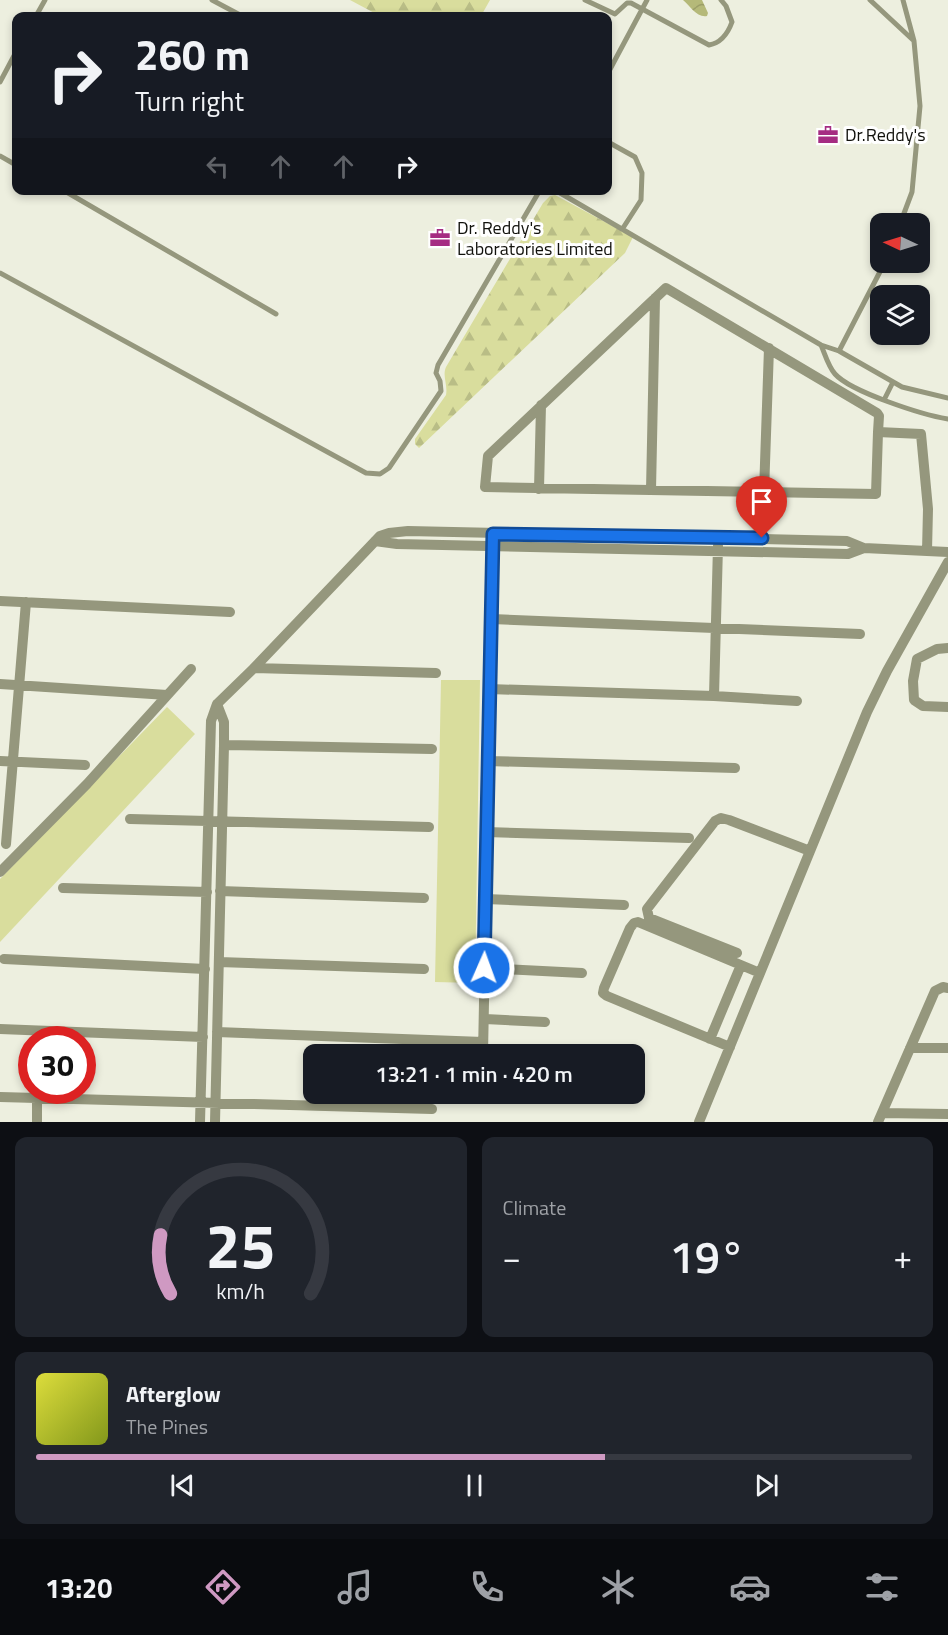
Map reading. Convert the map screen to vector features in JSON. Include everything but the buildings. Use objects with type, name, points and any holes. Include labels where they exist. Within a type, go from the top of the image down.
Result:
[{"type":"street","points":[[668,288],[769,348],[877,413],[879,416],[876,494],[485,487],[488,456],[663,289],[668,288]]},
{"type":"street","points":[[651,490],[655,298]]},
{"type":"street","points":[[764,492],[769,348]]},
{"type":"street","points":[[539,489],[542,405]]},
{"type":"street","points":[[878,432],[921,434],[928,509],[927,551]]},
{"type":"street","points":[[200,1122],[211,721],[217,704],[375,541],[397,544],[493,539],[719,537],[846,541],[864,548],[948,552]]},
{"type":"street","points":[[714,696],[719,537]]},
{"type":"street","points":[[493,539],[718,551],[848,554],[864,548]]},
{"type":"street","points":[[217,1032],[483,1042],[493,539]]},
{"type":"street","points":[[699,1122],[872,702],[948,562]]},
{"type":"street","points":[[0,600],[230,612]]},
{"type":"street","points":[[26,602],[13,762],[3,844],[26,846]]},
{"type":"street","points":[[492,619],[860,634]]},
{"type":"street","points":[[948,648],[937,649],[917,659],[913,681],[914,699],[923,706],[948,707]]},
{"type":"street","points":[[254,668],[436,673]]},
{"type":"street","points":[[0,872],[87,784],[191,669]]},
{"type":"street","points":[[0,684],[167,695]]},
{"type":"street","points":[[489,689],[797,701]]},
{"type":"street","points":[[215,1122],[224,745],[224,722],[217,704]]},
{"type":"street","points":[[224,745],[432,749]]},
{"type":"street","points":[[488,761],[735,768]]},
{"type":"street","points":[[0,762],[86,765]]},
{"type":"street","points":[[737,953],[648,918],[647,909],[715,821],[721,818],[810,851]]},
{"type":"street","points":[[130,819],[429,828]]},
{"type":"street","points":[[486,832],[689,838]]},
{"type":"street","points":[[63,888],[207,892]]},
{"type":"street","points":[[220,891],[424,898]]},
{"type":"street","points":[[486,899],[624,905]]},
{"type":"street","points":[[730,1047],[608,996],[603,993],[604,988],[630,928],[638,922],[760,973]]},
{"type":"street","points":[[4,959],[205,969]]},
{"type":"street","points":[[219,962],[424,969]]},
{"type":"street","points":[[710,1039],[741,965]]},
{"type":"street","points":[[484,968],[582,973]]},
{"type":"street","points":[[948,988],[935,991],[880,1118],[948,1114]]},
{"type":"street","points":[[485,1020],[545,1022]]},
{"type":"street","points":[[0,1029],[18,1032]]},
{"type":"street","points":[[96,1036],[203,1037]]},
{"type":"street","points":[[910,1048],[948,1048]]},
{"type":"street","points":[[0,1097],[18,1096]]},
{"type":"street","points":[[96,1097],[216,1104],[432,1109]]},
{"type":"street","points":[[37,1104],[37,1122]]},
{"type":"lane","points":[[212,0],[234,12]]},
{"type":"lane","points":[[585,0],[611,12]]},
{"type":"lane","points":[[612,65],[647,0]]},
{"type":"lane","points":[[612,13],[615,14],[627,3],[632,3],[709,45],[721,39],[729,31],[732,22],[721,0]]},
{"type":"lane","points":[[870,0],[914,41]]},
{"type":"lane","points":[[903,0],[914,41],[920,106],[912,192],[904,213]]},
{"type":"lane","points":[[0,82],[12,60]]},
{"type":"lane","points":[[612,144],[635,157],[642,173],[641,200],[623,228]]},
{"type":"lane","points":[[72,195],[276,314]]},
{"type":"lane","points":[[0,273],[366,473],[380,474],[388,468],[441,391],[436,373],[438,365],[537,195]]},
{"type":"lane","points":[[564,195],[821,345],[839,351],[902,387],[948,398]]},
{"type":"lane","points":[[839,351],[879,273]]},
{"type":"lane","points":[[821,345],[837,377],[884,400],[948,419]]},
{"type":"lane","points":[[884,400],[893,382]]},
{"type":"green space","points":[[350,0],[490,0],[483,12],[372,12]]},
{"type":"green space","points":[[555,195],[633,237],[625,253],[419,448],[415,444],[415,439],[446,395],[446,367],[543,203],[550,196]]},
{"type":"green space","points":[[441,680],[480,680],[475,983],[435,982]]},
{"type":"green space","points":[[167,707],[195,734],[0,942],[0,879]]},
{"type":"water","points":[[683,0],[702,0],[708,13],[707,16],[697,13]]},
{"type":"place","name":"Dr.Reddy's","points":[[828,135]]},
{"type":"place","name":"Dr. Reddy's Laboratories Limited","points":[[440,238]]},
{"type":"route","points":[[484,968],[493,534],[762,538]]}]
